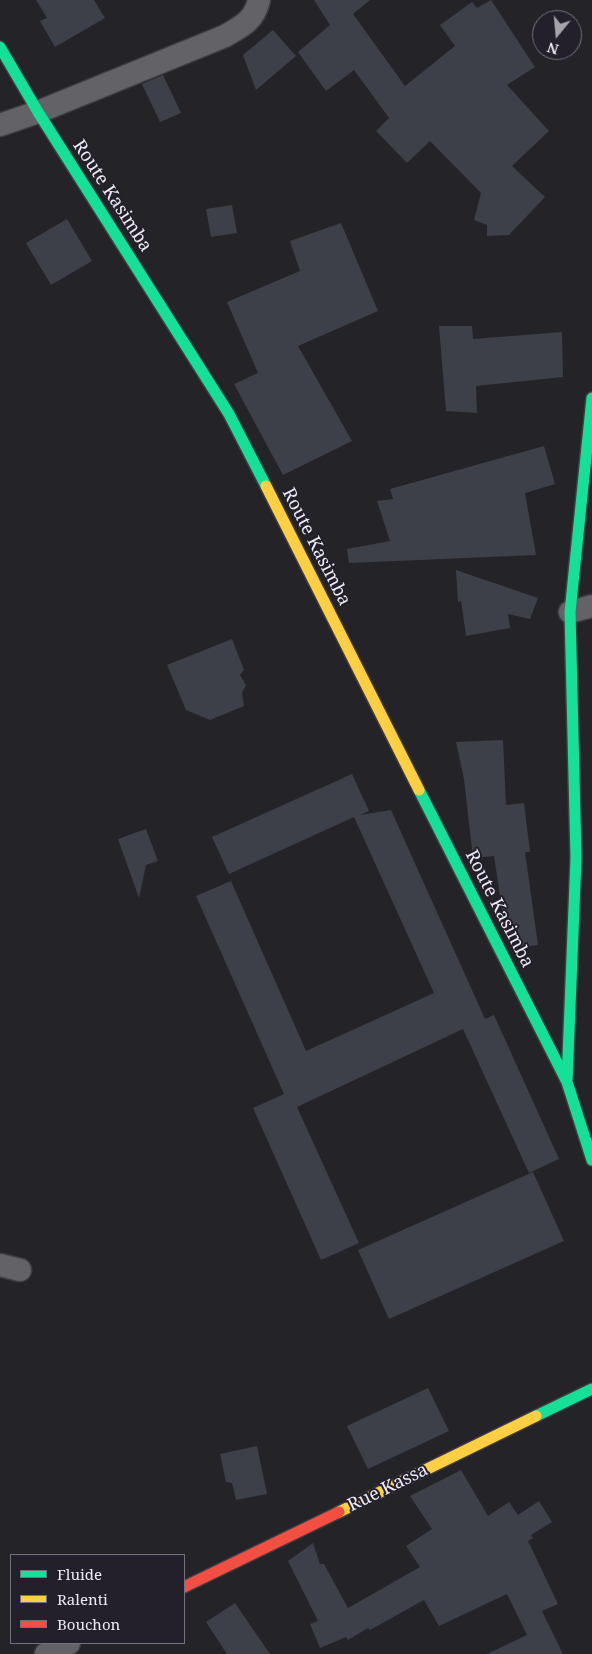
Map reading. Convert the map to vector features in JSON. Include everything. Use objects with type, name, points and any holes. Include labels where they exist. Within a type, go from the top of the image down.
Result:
[{"type":"street","points":[[0,125],[38,112],[224,36],[242,26],[254,16],[259,0]]},
{"type":"street","name":"Route Kasimba","points":[[0,47],[38,112],[229,414],[567,1082],[592,1159]]},
{"type":"street","name":"Route Kasimba","points":[[567,1082],[584,857],[570,612],[592,398]]},
{"type":"street","points":[[570,612],[592,606]]},
{"type":"street","name":"Rue Kassa","points":[[185,1587],[592,1390]]},
{"type":"street","points":[[46,1654],[67,1644]]},
{"type":"building","points":[[36,0],[94,0],[105,18],[55,47],[40,21],[47,18]]},
{"type":"building","points":[[314,0],[370,0],[353,14],[405,86],[455,46],[440,25],[472,2],[477,8],[491,0],[535,67],[507,85],[549,131],[512,166],[545,197],[509,235],[487,236],[487,225],[474,220],[481,193],[430,141],[407,163],[376,131],[389,118],[354,70],[326,91],[298,52],[330,25]]},
{"type":"building","points":[[273,30],[296,56],[256,90],[243,55]]},
{"type":"building","points":[[163,75],[181,113],[160,122],[142,84]]},
{"type":"building","points":[[232,205],[237,233],[211,237],[206,209]]},
{"type":"building","points":[[67,219],[92,261],[51,285],[26,243]]},
{"type":"building","points":[[341,223],[378,311],[298,346],[352,441],[283,475],[234,384],[258,373],[227,302],[300,271],[290,241]]},
{"type":"building","points":[[439,326],[472,326],[473,339],[562,332],[563,377],[476,386],[477,413],[446,411]]},
{"type":"building","points":[[544,446],[555,484],[525,493],[536,555],[349,563],[347,549],[390,541],[377,501],[393,499],[390,489]]},
{"type":"building","points":[[456,570],[538,598],[530,619],[508,614],[510,628],[466,636],[461,601],[458,602]]},
{"type":"building","points":[[232,639],[244,670],[240,675],[246,685],[242,693],[244,706],[210,720],[186,710],[167,665]]},
{"type":"building","points":[[503,740],[506,805],[524,803],[530,852],[525,852],[538,945],[517,948],[504,923],[494,856],[473,858],[464,779],[456,742]]},
{"type":"building","points":[[352,774],[369,811],[360,815],[391,810],[485,1019],[494,1015],[559,1159],[529,1173],[463,1029],[297,1107],[359,1243],[321,1260],[253,1108],[284,1094],[196,896],[231,881],[306,1051],[434,993],[354,817],[229,874],[212,837]]},
{"type":"building","points":[[146,829],[158,861],[146,865],[139,898],[118,839]]},
{"type":"building","points":[[533,1172],[564,1241],[389,1319],[358,1250]]},
{"type":"building","points":[[428,1388],[449,1431],[368,1469],[347,1426]]},
{"type":"building","points":[[257,1446],[267,1494],[236,1500],[232,1483],[226,1482],[220,1454]]},
{"type":"building","points":[[461,1470],[488,1516],[509,1502],[518,1515],[539,1501],[552,1522],[531,1535],[533,1538],[528,1541],[558,1604],[542,1611],[563,1654],[487,1654],[527,1635],[507,1594],[439,1626],[424,1600],[370,1630],[368,1628],[348,1640],[346,1637],[320,1648],[310,1624],[318,1621],[288,1561],[313,1543],[320,1564],[324,1564],[348,1608],[420,1567],[406,1546],[432,1529],[410,1496]]},
{"type":"building","points":[[235,1603],[270,1654],[227,1654],[206,1622]]},
{"type":"traffic: fast","points":[[0,47],[38,112],[229,414],[266,486]]},
{"type":"traffic: fast","points":[[567,1081],[576,858],[570,612],[592,398]]},
{"type":"traffic: fast","points":[[419,790],[567,1082],[592,1160]]},
{"type":"traffic: fast","points":[[536,1416],[592,1389]]},
{"type":"traffic: slow","points":[[266,486],[419,790]]},
{"type":"traffic: slow","points":[[339,1512],[536,1416]]},
{"type":"traffic: jam","points":[[185,1587],[339,1512]]}]
